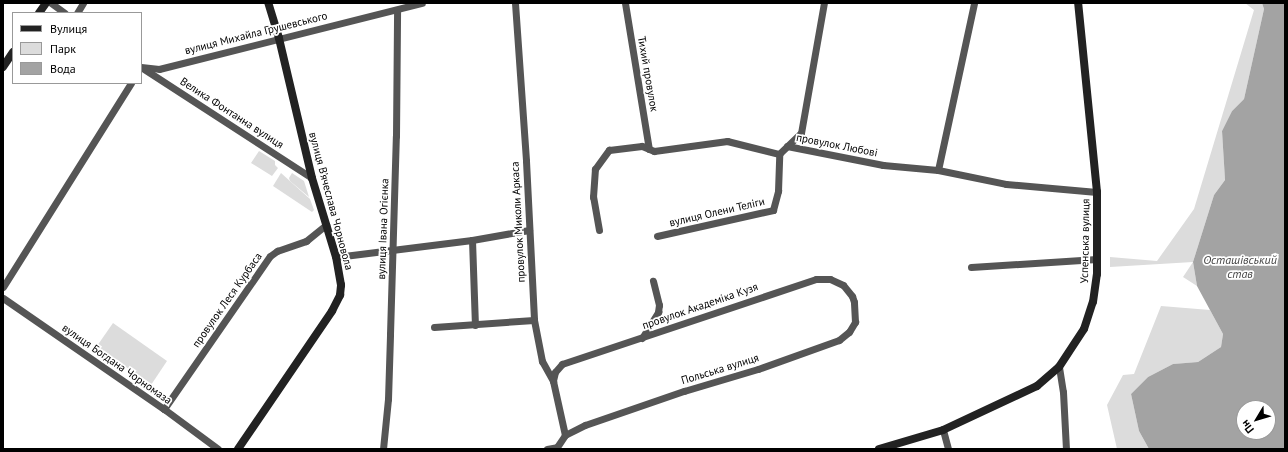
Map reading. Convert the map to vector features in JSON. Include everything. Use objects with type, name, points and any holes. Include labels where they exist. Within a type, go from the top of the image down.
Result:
[{"type":"street","points":[[40,12],[46,3]]},
{"type":"street","points":[[51,3],[64,12]]},
{"type":"street","points":[[78,12],[84,3]]},
{"type":"street","name":"вулиця В’ячеслава Чорновола","points":[[238,449],[338,302],[341,285],[336,258],[312,178],[279,38],[268,3]]},
{"type":"street","name":"вулиця Михайла Грушевського","points":[[142,67],[159,69],[422,3]]},
{"type":"street","name":"провулок Миколи Аркаса","points":[[515,3],[526,161],[534,320],[542,361],[553,380],[565,435]]},
{"type":"street","name":"Тихий провулок","points":[[625,3],[649,149]]},
{"type":"street","points":[[787,146],[801,132],[824,3]]},
{"type":"street","points":[[938,170],[974,3]]},
{"type":"street","name":"Успенська вулиця","points":[[879,449],[943,430],[1029,391],[1051,376],[1059,367],[1077,341],[1089,316],[1096,288],[1097,192],[1078,3]]},
{"type":"street","name":"вулиця Івана Огієнка","points":[[383,449],[388,399],[393,251],[397,10]]},
{"type":"street","points":[[3,67],[12,54]]},
{"type":"street","name":"Велика Фонтанна вулиця","points":[[142,68],[312,178]]},
{"type":"street","points":[[3,287],[130,84]]},
{"type":"street","points":[[599,230],[593,197],[595,169],[609,150],[642,146],[654,151],[727,142],[779,154]]},
{"type":"street","name":"провулок Любові","points":[[779,154],[787,146],[883,165],[938,170],[1006,184],[1097,192]]},
{"type":"street","name":"вулиця Олени Теліги","points":[[657,236],[773,210],[778,191],[779,154]]},
{"type":"street","name":"провулок Леся Курбаса","points":[[164,410],[270,256],[277,251],[306,241],[326,225]]},
{"type":"street","points":[[336,258],[472,240],[529,230]]},
{"type":"street","points":[[472,240],[475,325]]},
{"type":"street","points":[[971,267],[1097,259]]},
{"type":"street","name":"провулок Академіка Кузя","points":[[553,380],[555,372],[562,364],[816,279],[830,279],[843,285],[852,296],[854,302]]},
{"type":"street","points":[[642,338],[658,312],[659,305],[652,281]]},
{"type":"street","name":"вулиця Богдана Чорномаза","points":[[3,298],[218,449]]},
{"type":"street","name":"Польська вулиця","points":[[565,435],[585,425],[835,342],[844,337],[852,327],[856,316],[854,302]]},
{"type":"street","points":[[434,327],[534,320]]},
{"type":"street","points":[[1059,367],[1063,392],[1066,449]]},
{"type":"street","points":[[943,430],[948,449]]},
{"type":"street","points":[[547,449],[560,444],[565,435]]},
{"type":"green space","points":[[1245,3],[1262,3],[1264,9],[1244,99],[1232,111],[1222,131],[1225,180],[1214,195],[1193,262],[1110,267],[1110,257],[1157,261],[1194,209],[1254,10]]},
{"type":"green space","points":[[259,151],[275,161],[275,165],[278,168],[272,176],[251,163]]},
{"type":"green space","points":[[281,173],[310,199],[314,210],[312,212],[273,186]]},
{"type":"green space","points":[[292,173],[304,181],[309,197],[290,181],[289,178]]},
{"type":"green space","points":[[1193,262],[1197,286],[1183,277]]},
{"type":"green space","points":[[1161,306],[1210,310],[1223,334],[1221,347],[1198,362],[1173,364],[1148,377],[1131,394],[1139,431],[1149,449],[1117,449],[1107,405],[1123,375],[1134,374]]},
{"type":"green space","points":[[113,323],[167,361],[151,385],[97,346]]},
{"type":"water","name":"Осташівський став","points":[[1262,3],[1285,3],[1285,449],[1149,449],[1139,431],[1131,394],[1148,377],[1173,364],[1198,362],[1221,347],[1223,334],[1197,286],[1193,262],[1214,195],[1225,180],[1222,131],[1232,111],[1244,99],[1264,9]]}]
